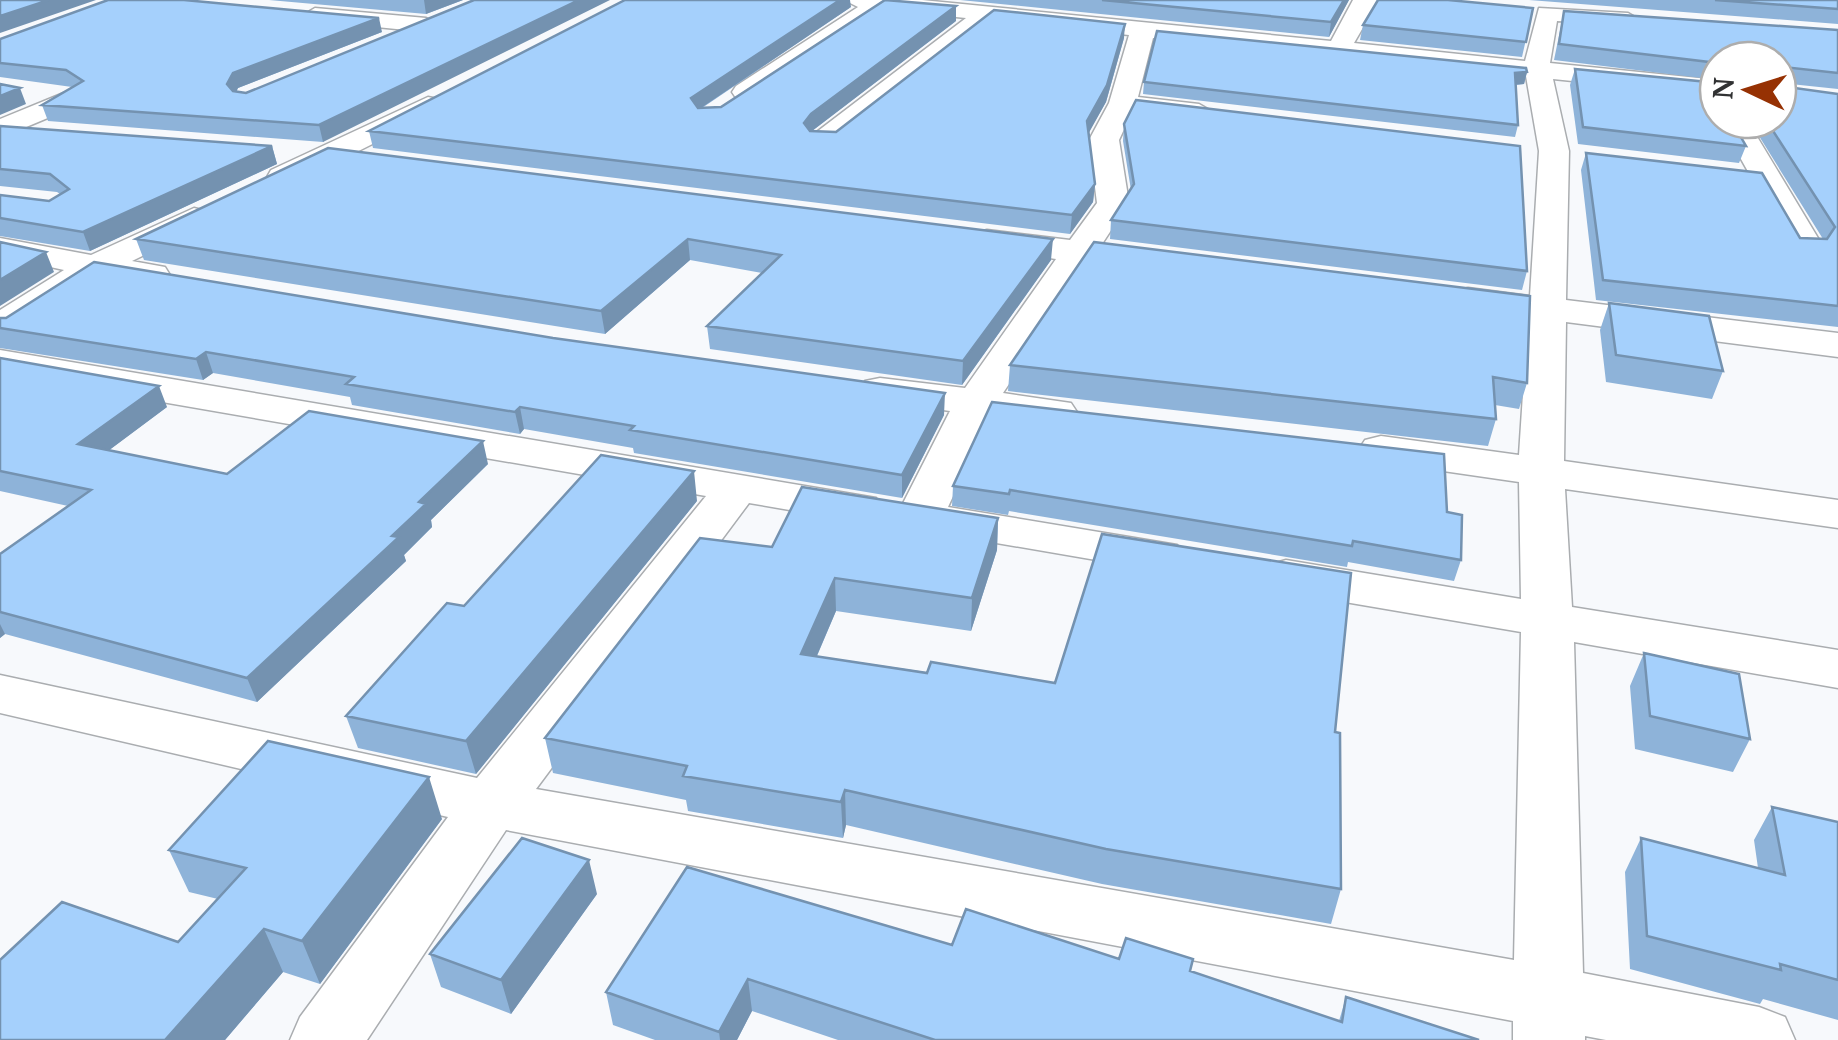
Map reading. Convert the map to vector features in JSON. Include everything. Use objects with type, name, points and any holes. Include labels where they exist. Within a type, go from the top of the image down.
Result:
[{"type":"street","points":[[1035,19],[1058,0]]},
{"type":"street","points":[[1341,46],[1362,3],[1368,0]]},
{"type":"street","points":[[726,105],[867,1],[1537,66],[1698,87]]},
{"type":"street","points":[[824,140],[969,8]]},
{"type":"street","points":[[289,12],[434,22],[373,46]]},
{"type":"street","points":[[1549,1018],[1548,618],[1541,469],[1554,152],[1537,66],[1539,12],[1661,23]]},
{"type":"street","points":[[920,517],[975,403],[1112,203],[1104,140],[1124,102],[1144,29]]},
{"type":"street","points":[[1693,62],[1698,68]]},
{"type":"street","points":[[0,130],[71,98],[18,90]]},
{"type":"street","points":[[0,327],[95,266],[454,92]]},
{"type":"street","points":[[1124,102],[1236,116]]},
{"type":"street","points":[[0,130],[58,135]]},
{"type":"street","points":[[1744,140],[1806,248]]},
{"type":"street","points":[[271,150],[388,162]]},
{"type":"street","points":[[1728,175],[1767,180]]},
{"type":"street","points":[[961,236],[1175,264]]},
{"type":"street","points":[[5,248],[191,282]]},
{"type":"street","points":[[1439,296],[1838,345]]},
{"type":"street","points":[[0,362],[735,490],[1548,618],[1838,669]]},
{"type":"street","points":[[842,384],[1092,416]]},
{"type":"street","points":[[1346,445],[1541,469],[1838,514]]},
{"type":"street","points":[[326,1040],[491,804],[735,490]]},
{"type":"street","points":[[0,694],[491,804],[1549,1018],[1758,1040]]},
{"type":"building","points":[[0,0],[49,0],[0,16]]},
{"type":"building","points":[[108,0],[184,0],[379,18],[233,73],[227,84],[233,91],[246,93],[474,0],[579,0],[319,125],[42,105],[83,81],[66,70],[0,63],[0,39]]},
{"type":"building","points":[[625,0],[840,0],[691,98],[698,108],[721,107],[885,0],[956,6],[811,114],[804,123],[810,131],[836,132],[994,10],[1125,24],[1107,85],[1087,121],[1095,184],[1072,215],[369,131]]},
{"type":"building","points":[[1102,0],[1344,0],[1331,22]]},
{"type":"building","points":[[1378,0],[1448,0],[1533,8],[1526,42],[1363,25]]},
{"type":"building","points":[[1715,0],[1838,0],[1838,9]]},
{"type":"building","points":[[1564,11],[1838,30],[1838,73],[1798,69],[1798,40],[1698,40],[1698,61],[1559,44]]},
{"type":"building","points":[[1157,31],[1526,68],[1527,72],[1515,73],[1518,125],[1144,82]]},
{"type":"building","points":[[1575,69],[1698,81],[1698,140],[1743,140],[1746,146],[1583,127]]},
{"type":"building","points":[[0,84],[20,88],[0,96]]},
{"type":"building","points":[[1798,88],[1838,94],[1838,306],[1603,280],[1586,153],[1762,173],[1800,238],[1827,239],[1835,227],[1779,140],[1798,140]]},
{"type":"building","points":[[1136,100],[1520,146],[1527,271],[1111,220],[1134,184],[1124,124]]},
{"type":"building","points":[[0,126],[272,146],[83,232],[0,218],[0,195],[49,201],[69,189],[50,174],[0,169]]},
{"type":"building","points":[[328,148],[1053,239],[963,361],[707,326],[781,255],[688,239],[601,311],[136,239]]},
{"type":"building","points":[[0,242],[46,252],[0,280]]},
{"type":"building","points":[[1094,242],[1530,296],[1527,383],[1493,377],[1496,419],[1010,365]]},
{"type":"building","points":[[94,262],[553,338],[945,393],[902,475],[630,430],[634,426],[520,407],[515,412],[346,384],[354,377],[206,352],[196,359],[0,328],[0,318],[6,318]]},
{"type":"building","points":[[1609,303],[1709,316],[1723,371],[1616,355]]},
{"type":"building","points":[[0,358],[159,386],[78,444],[227,474],[309,411],[483,441],[419,502],[426,504],[392,536],[399,537],[247,678],[0,612],[0,554],[91,490],[0,471]]},
{"type":"building","points":[[992,402],[1444,454],[1447,512],[1462,515],[1461,560],[1010,490],[1009,494],[953,486]]},
{"type":"building","points":[[601,455],[694,471],[466,741],[346,716],[447,603],[464,606]]},
{"type":"building","points":[[802,487],[998,518],[972,598],[835,578],[801,654],[927,673],[931,662],[1055,683],[1102,534],[1351,573],[1335,732],[1340,733],[1341,889],[1106,849],[845,790],[841,802],[683,776],[687,766],[545,738],[700,538],[772,547]]},
{"type":"building","points":[[1644,653],[1739,674],[1750,739],[1650,716]]},
{"type":"building","points":[[268,741],[429,777],[302,941],[264,929],[165,1040],[0,1040],[0,960],[62,902],[178,942],[246,868],[169,850]]},
{"type":"building","points":[[1772,807],[1838,822],[1838,980],[1780,964],[1781,970],[1647,936],[1641,838],[1785,875]]},
{"type":"building","points":[[522,838],[589,860],[501,980],[430,954]]},
{"type":"building","points":[[687,867],[952,945],[966,909],[1119,959],[1126,938],[1193,959],[1190,971],[1342,1022],[1346,997],[1479,1040],[935,1040],[748,979],[719,1032],[606,992]]}]
